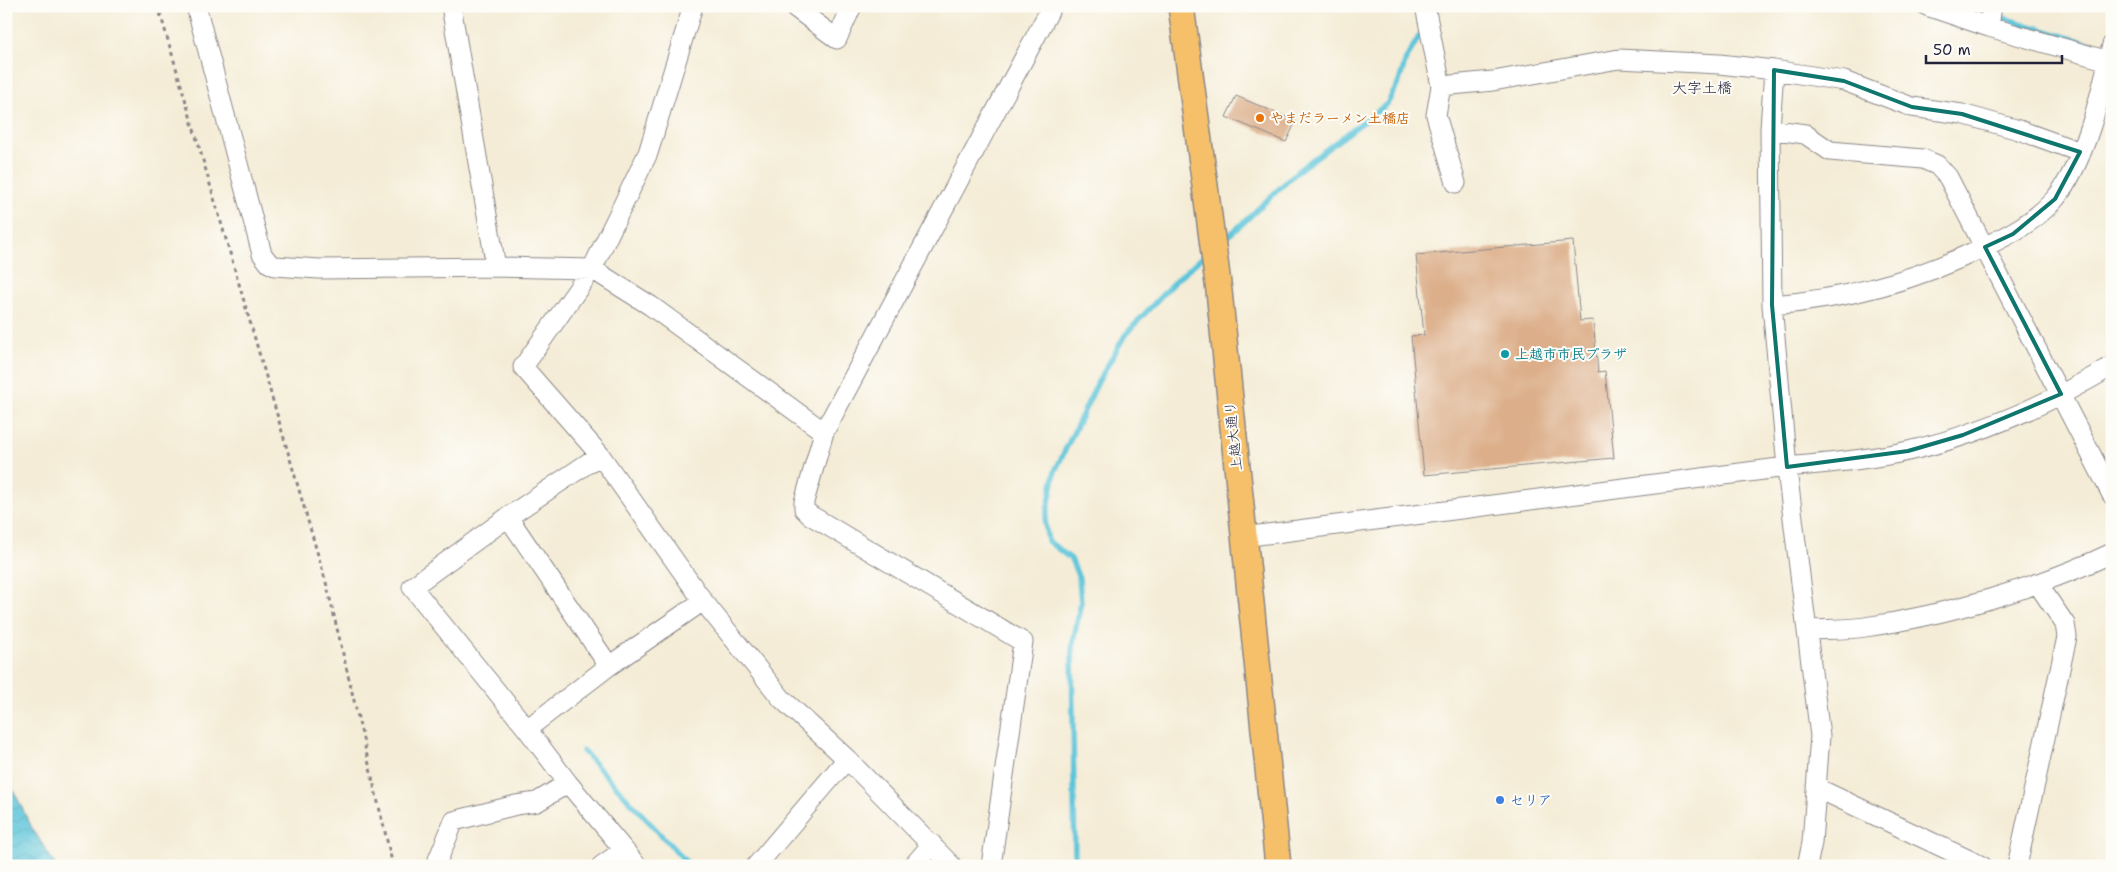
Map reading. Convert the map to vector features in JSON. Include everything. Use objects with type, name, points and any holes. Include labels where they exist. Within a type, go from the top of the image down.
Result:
[{"type":"main road","name":"上越大通り","points":[[1181,6],[1219,291],[1278,866]]},
{"type":"street","points":[[196,6],[262,254],[269,263],[275,266],[319,269],[496,267],[592,269],[651,306],[824,432]]},
{"type":"street","points":[[451,6],[496,267]]},
{"type":"street","points":[[693,6],[648,153],[592,269],[523,367],[600,454],[703,601],[782,699],[848,759],[952,866]]},
{"type":"street","points":[[793,6],[837,39],[852,6]]},
{"type":"street","points":[[991,866],[1023,642],[810,515],[804,509],[804,502],[824,432],[1052,6]]},
{"type":"street","points":[[1425,6],[1441,86],[1436,115],[1456,183]]},
{"type":"street","points":[[1772,305],[1838,297],[1899,282],[1957,260],[2013,234],[2055,199],[2071,173],[2080,152],[2111,56],[1989,27],[1927,6]]},
{"type":"street","points":[[1989,27],[1992,6]]},
{"type":"street","points":[[1441,86],[1492,81],[1619,58],[1719,64],[1844,81],[1912,107],[1962,114],[2019,130],[2080,152]]},
{"type":"street","points":[[1774,70],[1770,129],[1772,305],[1787,467],[1820,736],[1812,843],[1807,866]]},
{"type":"street","points":[[1770,129],[1805,134],[1830,151],[1923,159],[1937,165],[1948,178],[1985,247],[2112,495]]},
{"type":"street","points":[[1243,537],[1787,467],[1856,460],[1908,451],[1963,435],[2014,415],[2061,394],[2112,366]]},
{"type":"street","points":[[600,454],[508,517],[412,587],[527,729],[568,783],[637,866]]},
{"type":"street","points":[[508,517],[609,666]]},
{"type":"street","points":[[1808,630],[1864,628],[1917,617],[2037,583],[2112,553]]},
{"type":"street","points":[[2017,866],[2067,637],[2065,624],[2037,583]]},
{"type":"street","points":[[527,729],[609,666],[703,601]]},
{"type":"street","points":[[756,866],[848,759]]},
{"type":"street","points":[[438,866],[437,862],[454,821],[516,804],[537,802],[568,783]]},
{"type":"street","points":[[1817,788],[1982,866]]},
{"type":"street","points":[[913,866],[932,844]]},
{"type":"street","points":[[601,866],[624,850]]},
{"type":"path","points":[[158,6],[327,586],[393,866]]},
{"type":"highlighted area","points":[[1774,70],[1844,81],[1912,107],[1962,114],[2080,152],[2055,199],[2013,234],[1985,247],[2061,394],[1963,435],[1908,451],[1787,467],[1772,305]]},
{"type":"water","points":[[6,775],[32,828],[56,866],[6,866]]},
{"type":"building","points":[[1236,96],[1296,121],[1286,142],[1226,117]]},
{"type":"building","name":"上越市市民プラザ","points":[[1573,241],[1580,321],[1593,320],[1598,372],[1605,371],[1614,458],[1424,475],[1411,336],[1424,335],[1416,255]]},
{"type":"waterway","points":[[1963,6],[2107,49]]},
{"type":"waterway","points":[[1219,244],[1300,169],[1387,104],[1399,82],[1406,59],[1424,28]]},
{"type":"waterway","points":[[1075,866],[1072,648],[1081,602],[1079,578],[1071,559],[1048,541],[1045,523],[1055,471],[1098,382],[1125,335],[1175,281],[1206,254]]},
{"type":"waterway","points":[[583,751],[690,866]]},
{"type":"place","name":"やまだラーメン土橋店","points":[[1260,118]]},
{"type":"place","name":"上越市市民プラザ","points":[[1505,354]]},
{"type":"place","name":"セリア","points":[[1500,800]]},
{"type":"district","name":"大字土橋","points":[[1702,88]]}]
